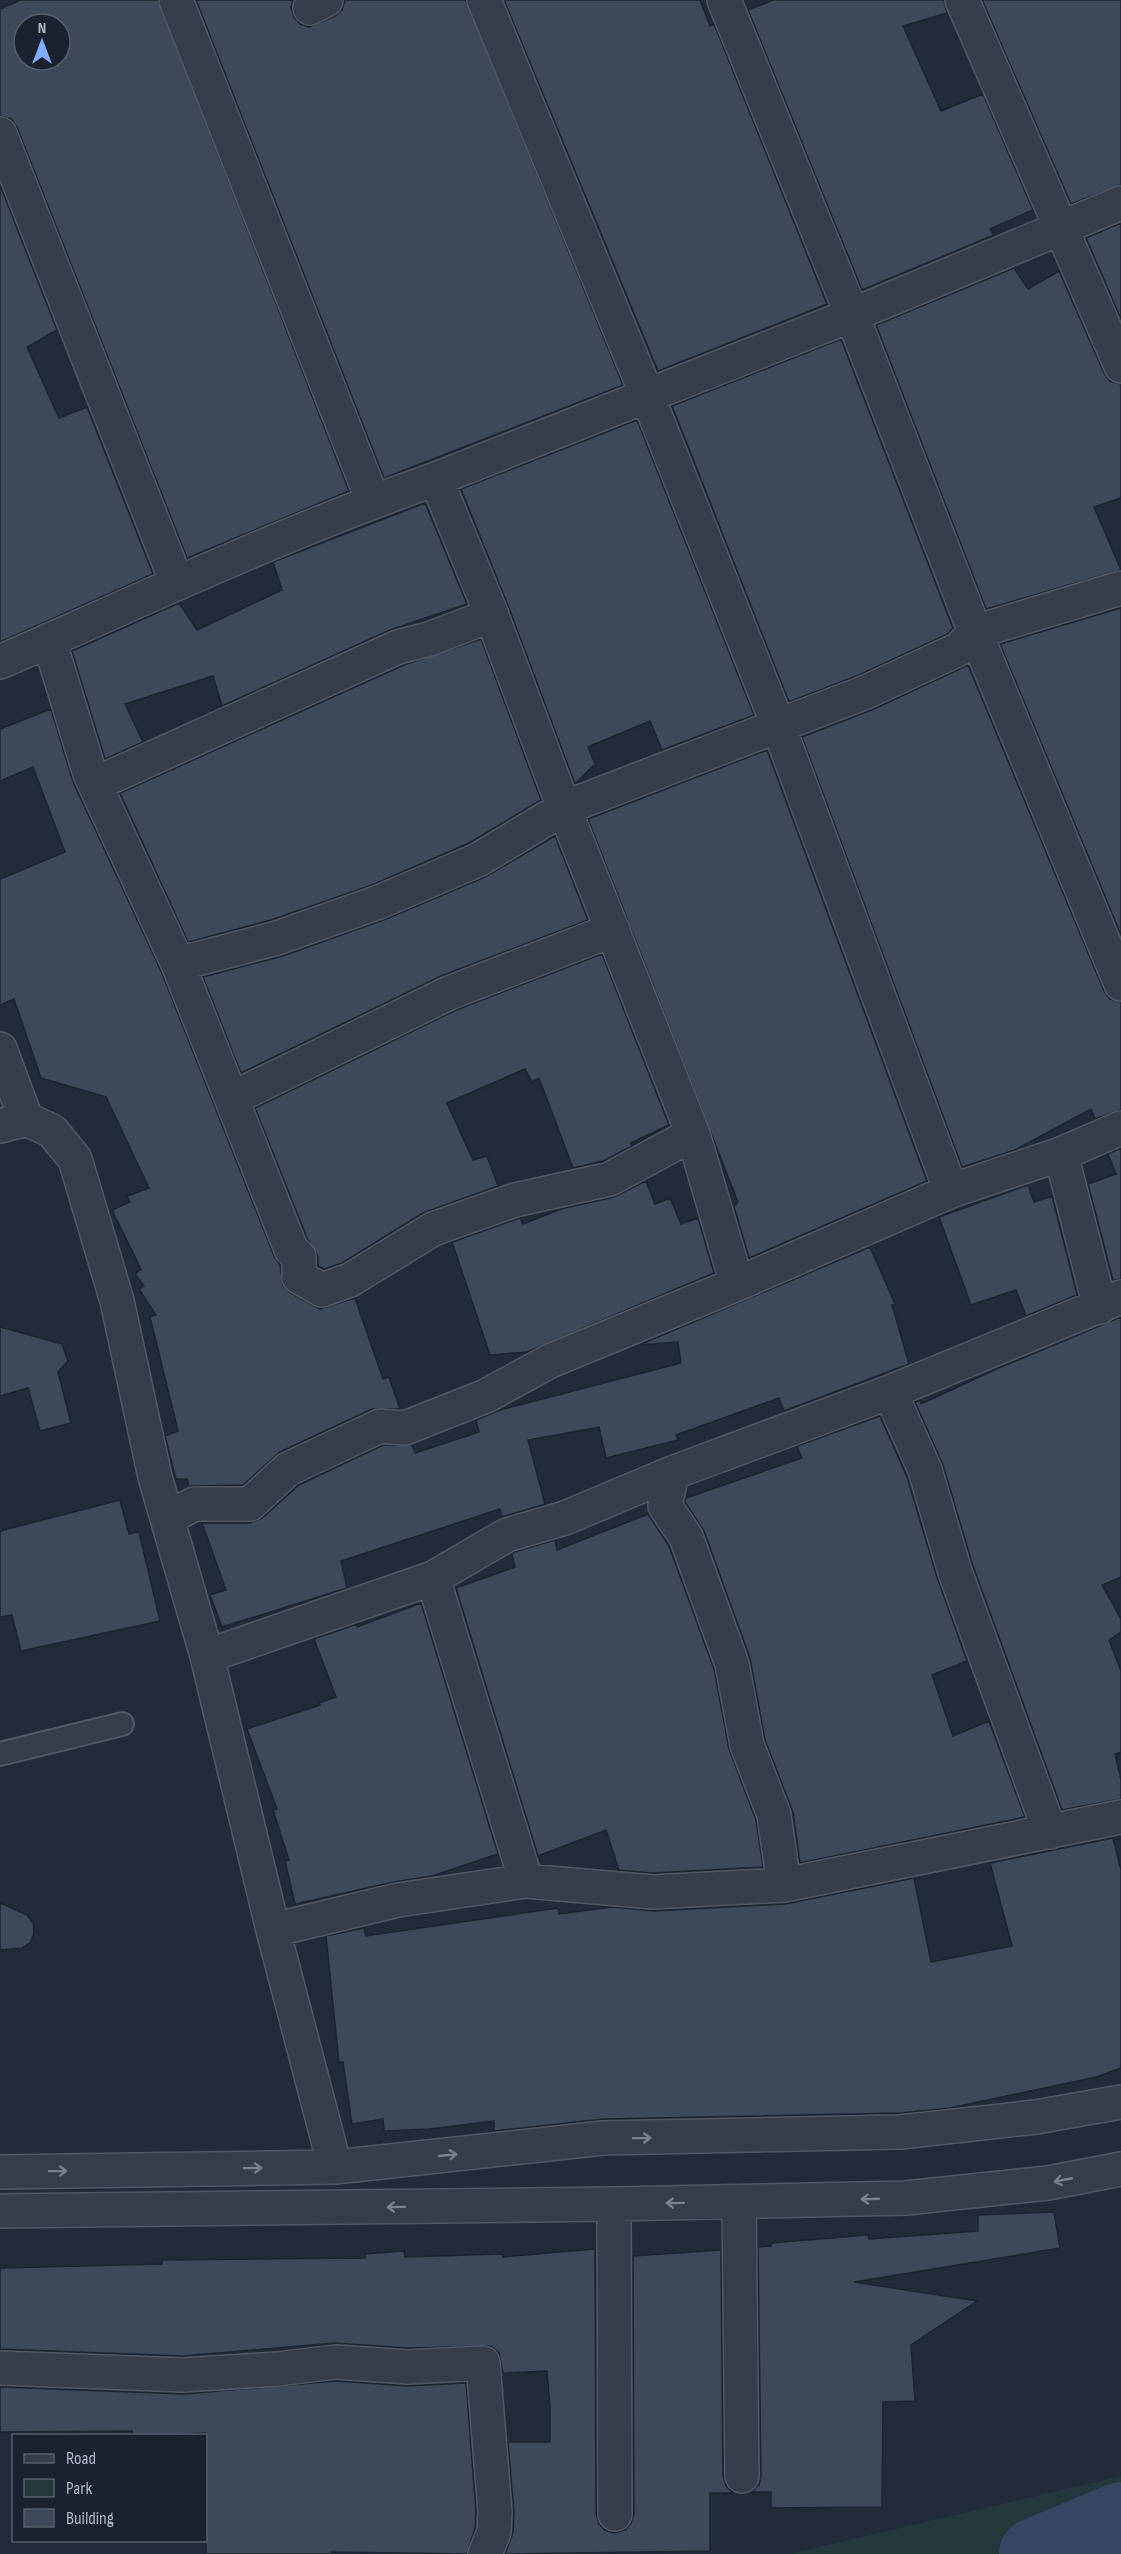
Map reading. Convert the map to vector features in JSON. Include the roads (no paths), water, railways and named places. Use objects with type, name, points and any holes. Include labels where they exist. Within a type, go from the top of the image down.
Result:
[{"type":"street","points":[[176,0],[373,501]]},
{"type":"street","points":[[484,0],[778,725],[951,1191]]},
{"type":"street","points":[[724,0],[852,315],[975,632],[1121,984]]},
{"type":"street","points":[[962,0],[1121,366]]},
{"type":"street","points":[[0,134],[177,583]]},
{"type":"street","points":[[0,662],[177,583],[373,501],[436,479],[852,315],[1121,203]]},
{"type":"street","points":[[436,479],[492,615],[564,808],[693,1134],[737,1284]]},
{"type":"street","points":[[178,964],[277,939],[379,902],[478,860],[564,808],[866,692],[959,649],[975,632],[1121,588]]},
{"type":"street","points":[[95,784],[398,647],[429,639],[492,615]]},
{"type":"street","points":[[49,640],[95,784],[178,964],[291,1249],[299,1257],[299,1277],[322,1290],[350,1280],[434,1229],[515,1200],[610,1179],[693,1134]]},
{"type":"street","points":[[233,1098],[449,993],[613,930]]},
{"type":"street","points":[[0,1049],[13,1122],[52,1131],[75,1159],[117,1301],[155,1477],[207,1656],[273,1930],[335,2167]]},
{"type":"street","points":[[168,1518],[194,1504],[249,1504],[288,1469],[380,1426],[405,1428],[486,1396],[550,1361],[737,1284],[951,1191],[1061,1154],[1121,1128]]},
{"type":"street","points":[[207,1656],[434,1578],[507,1536],[565,1518],[672,1473],[890,1392],[1111,1302],[1061,1154]]},
{"type":"street","points":[[890,1392],[926,1470],[955,1572],[1050,1832]]},
{"type":"street","points":[[672,1473],[665,1506],[686,1537],[732,1664],[747,1745],[774,1815],[784,1885]]},
{"type":"street","points":[[434,1578],[526,1881]]},
{"type":"street","points":[[273,1930],[398,1900],[526,1881],[652,1892],[784,1885],[1121,1817]]},
{"type":"street","points":[[0,2172],[335,2167],[603,2138],[900,2132],[1036,2117],[1121,2102]]},
{"type":"street","points":[[0,2211],[614,2204],[906,2198],[1048,2183],[1121,2169]]},
{"type":"street","points":[[739,2202],[741,2476]]},
{"type":"street","points":[[614,2204],[615,2514]]},
{"type":"street","points":[[0,2368],[183,2375],[277,2369],[336,2362],[408,2367],[483,2363],[495,2512],[494,2532],[485,2554]]},
{"type":"lane","points":[[0,1754],[122,1724]]},
{"type":"waterway","points":[[1035,2554],[1121,2518]]}]
